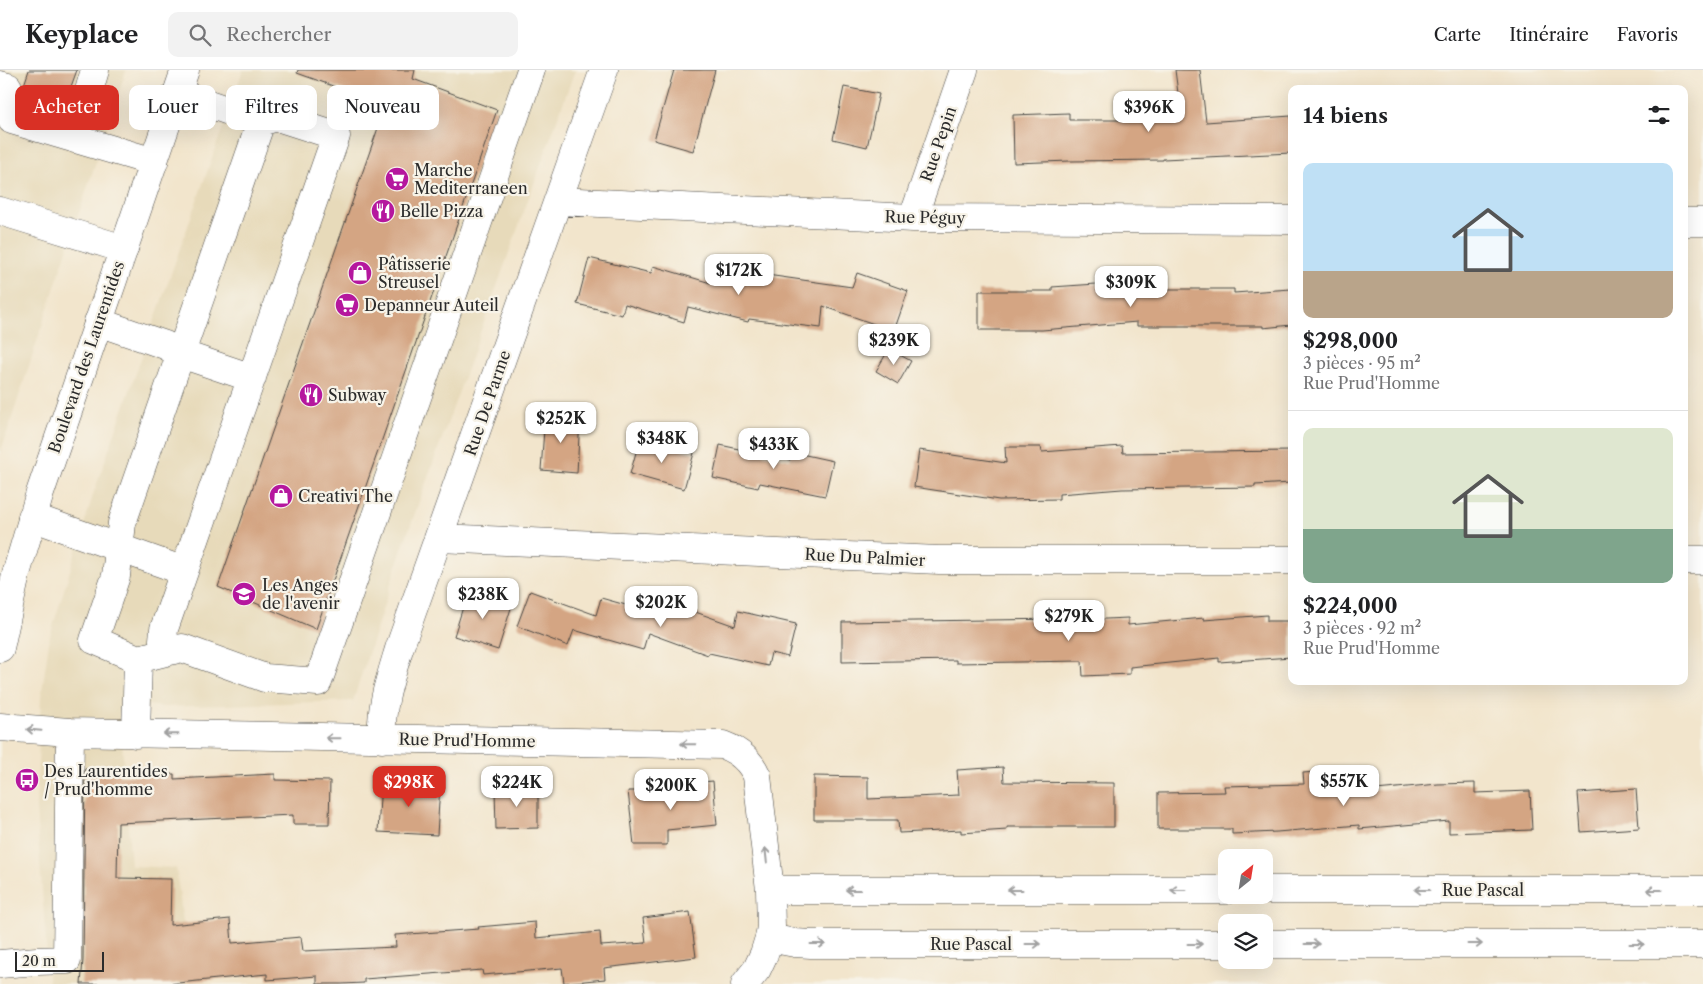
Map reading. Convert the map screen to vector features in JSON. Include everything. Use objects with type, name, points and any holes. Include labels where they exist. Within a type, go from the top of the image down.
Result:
[{"type":"street","points":[[75,139],[95,70]]},
{"type":"street","points":[[258,130],[122,522],[116,576],[94,640],[138,659],[182,648],[265,678],[318,682],[531,70]]},
{"type":"street","name":"Rue De Parme","points":[[382,739],[381,725],[386,689],[604,70]]},
{"type":"street","name":"Rue Pepin","points":[[913,218],[964,70]]},
{"type":"street","points":[[181,81],[226,104]]},
{"type":"street","name":"Boulevard des Laurentides","points":[[0,648],[12,588],[32,517],[181,81]]},
{"type":"street","points":[[0,85],[8,87],[12,120],[154,162]]},
{"type":"street","points":[[165,651],[164,629],[336,136],[317,130]]},
{"type":"street","name":"Rue Péguy","points":[[558,201],[913,218],[1288,220]]},
{"type":"street","points":[[0,211],[124,249]]},
{"type":"street","points":[[1688,222],[1703,222]]},
{"type":"street","points":[[98,322],[165,345],[181,354],[252,378]]},
{"type":"street","points":[[32,517],[184,571]]},
{"type":"street","name":"Rue Du Palmier","points":[[439,538],[939,560],[1288,560]]},
{"type":"street","points":[[1688,560],[1703,560]]},
{"type":"street","points":[[136,734],[138,659]]},
{"type":"street","name":"Rue Prud'Homme","points":[[0,727],[136,734],[715,744],[730,748],[744,756],[757,776],[772,914],[769,938]]},
{"type":"street","points":[[0,964],[67,960],[70,732]]},
{"type":"street","points":[[770,890],[1218,890]]},
{"type":"street","name":"Rue Pascal","points":[[1273,890],[1703,890]]},
{"type":"street","points":[[745,984],[756,969],[769,938]]},
{"type":"street","name":"Rue Pascal","points":[[769,938],[811,944],[1218,944]]},
{"type":"street","points":[[1273,944],[1703,944]]},
{"type":"shaded area","points":[[0,70],[126,70],[119,91],[119,85],[15,85],[15,130],[106,130],[0,454]]},
{"type":"shaded area","points":[[243,70],[575,70],[402,549],[353,701],[163,707],[119,701],[131,866],[176,868],[191,984],[49,984],[36,808],[41,697],[50,636],[94,492],[226,118],[226,130],[317,130],[317,85],[238,85]]},
{"type":"building","points":[[29,70],[77,70],[72,85],[24,85]]},
{"type":"building","points":[[298,70],[415,70],[413,79],[429,85],[330,85],[297,73]]},
{"type":"building","points":[[674,70],[715,70],[693,151],[654,140]]},
{"type":"building","points":[[1175,70],[1200,70],[1206,122],[1288,116],[1288,153],[1163,160],[1014,163],[1013,115],[1069,113],[1069,120],[1129,120],[1129,101],[1179,101]]},
{"type":"building","points":[[844,87],[879,94],[867,147],[833,139]]},
{"type":"building","points":[[439,89],[497,110],[316,629],[218,587],[377,130],[439,130]]},
{"type":"building","points":[[589,258],[651,273],[653,266],[714,284],[718,267],[766,279],[767,275],[852,287],[857,273],[908,291],[894,331],[823,306],[821,328],[749,319],[748,322],[688,307],[684,322],[625,304],[622,315],[577,304]]},
{"type":"building","points":[[1111,283],[1111,289],[1234,289],[1234,293],[1288,289],[1288,325],[1263,328],[1263,326],[1137,326],[1137,322],[1042,330],[979,330],[979,291],[1052,291],[1052,287]]},
{"type":"building","points":[[889,349],[911,361],[898,384],[876,371]]},
{"type":"building","points":[[545,416],[580,418],[577,473],[541,470]]},
{"type":"building","points":[[640,438],[694,453],[684,489],[630,474]]},
{"type":"building","points":[[720,445],[790,460],[792,452],[833,461],[825,496],[760,483],[758,488],[713,478]]},
{"type":"building","points":[[1122,446],[1123,453],[1288,451],[1288,483],[1255,485],[1255,487],[1122,489],[1059,494],[1059,499],[999,500],[914,487],[919,450],[1006,463],[1005,447],[1041,447],[1042,452]]},
{"type":"building","points":[[468,591],[512,605],[498,650],[454,636]]},
{"type":"building","points":[[530,591],[596,615],[601,598],[665,616],[670,603],[735,626],[738,611],[796,624],[788,657],[771,653],[768,666],[709,653],[708,655],[648,633],[643,650],[574,630],[568,646],[517,626]]},
{"type":"building","points":[[1267,615],[1267,621],[1288,621],[1288,657],[1219,662],[1219,658],[1130,667],[1130,674],[1083,676],[1082,661],[956,663],[956,660],[842,662],[842,622],[1062,619],[1062,621],[1128,618],[1128,625],[1204,618],[1204,620]]},
{"type":"building","points":[[1003,767],[1004,782],[1114,783],[1114,827],[1007,827],[1007,830],[961,833],[961,830],[899,833],[898,820],[814,820],[814,776],[868,777],[868,799],[959,795],[957,770]]},
{"type":"building","points":[[85,769],[120,770],[119,776],[174,774],[174,779],[275,774],[275,780],[330,781],[329,824],[293,824],[293,815],[118,823],[117,878],[171,879],[170,925],[230,919],[232,943],[301,937],[303,951],[396,947],[395,935],[479,929],[478,927],[535,922],[536,938],[600,932],[601,946],[646,943],[643,918],[690,912],[696,957],[604,968],[605,979],[564,983],[562,968],[483,975],[482,970],[364,979],[364,983],[342,984],[317,984],[317,976],[267,980],[267,974],[168,984],[81,984],[83,960]]},
{"type":"building","points":[[1342,770],[1345,793],[1438,784],[1475,783],[1475,793],[1530,791],[1532,830],[1449,833],[1449,821],[1359,829],[1359,825],[1232,834],[1232,829],[1158,829],[1158,793],[1225,792],[1224,786],[1304,784],[1303,773]]},
{"type":"building","points":[[381,781],[440,785],[437,835],[378,832]]},
{"type":"building","points":[[713,781],[717,825],[667,830],[667,845],[634,845],[628,791],[647,791],[647,787]]},
{"type":"building","points":[[538,788],[538,828],[496,829],[495,789]]},
{"type":"building","points":[[1636,789],[1639,828],[1581,832],[1578,793]]},
{"type":"place","name":"Marche Mediterraneen","points":[[397,179]]},
{"type":"place","name":"Belle Pizza","points":[[383,211]]},
{"type":"place","name":"Pâtisserie Streusel","points":[[360,273]]},
{"type":"place","name":"Depanneur Auteil","points":[[347,305]]},
{"type":"place","name":"Subway","points":[[311,395]]},
{"type":"place","name":"Creativi The","points":[[281,496]]},
{"type":"place","name":"Les Anges de l'avenir","points":[[244,594]]},
{"type":"place","name":"Des Laurentides / Prud'homme","points":[[27,780]]}]
